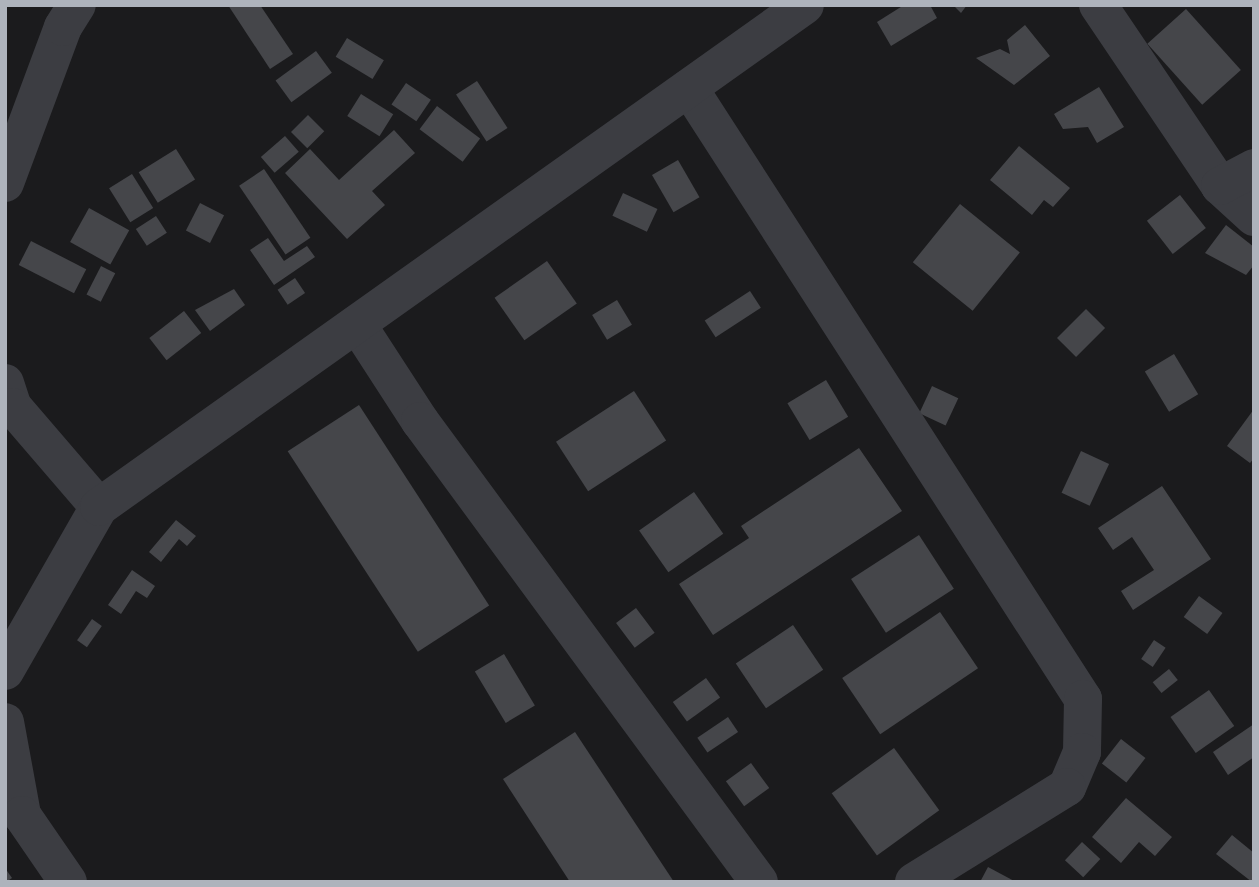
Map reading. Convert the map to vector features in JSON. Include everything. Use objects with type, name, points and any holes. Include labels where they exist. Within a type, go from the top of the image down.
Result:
[{"type":"street","points":[[5,183],[63,27],[77,5]]},
{"type":"street","points":[[5,671],[99,507],[805,5]]},
{"type":"street","points":[[1098,5],[1220,186],[1254,218]]},
{"type":"street","points":[[689,88],[1083,699],[1082,752],[1067,787],[914,882]]},
{"type":"street","points":[[1220,186],[1254,168]]},
{"type":"street","points":[[357,324],[420,421],[759,882]]},
{"type":"street","points":[[5,383],[13,407],[99,507]]},
{"type":"street","points":[[5,722],[22,815],[68,882]]},
{"type":"building","points":[[228,5],[260,5],[293,54],[270,69]]},
{"type":"building","points":[[904,5],[930,5],[937,18],[891,46],[877,22]]},
{"type":"building","points":[[953,5],[967,5],[961,13]]},
{"type":"building","points":[[1186,9],[1241,70],[1202,105],[1147,44]]},
{"type":"building","points":[[1025,25],[1050,56],[1014,85],[976,58],[1000,49],[1010,54],[1007,40]]},
{"type":"building","points":[[347,38],[384,60],[373,79],[336,57]]},
{"type":"building","points":[[316,51],[332,73],[291,102],[276,80]]},
{"type":"building","points":[[477,81],[507,128],[487,142],[456,95]]},
{"type":"building","points":[[406,83],[431,100],[416,121],[391,105]]},
{"type":"building","points":[[1099,87],[1124,127],[1097,143],[1088,127],[1063,129],[1054,114]]},
{"type":"building","points":[[361,94],[393,114],[379,136],[347,116]]},
{"type":"building","points":[[437,106],[480,138],[463,162],[420,129]]},
{"type":"building","points":[[308,115],[324,131],[307,148],[291,132]]},
{"type":"building","points":[[394,130],[415,153],[372,191],[385,205],[347,239],[285,173],[310,149],[339,180]]},
{"type":"building","points":[[285,136],[299,152],[275,173],[261,157]]},
{"type":"building","points":[[1019,146],[1070,188],[1053,207],[1044,200],[1032,215],[990,180]]},
{"type":"building","points":[[176,149],[195,180],[158,203],[139,172]]},
{"type":"building","points":[[678,160],[700,197],[674,212],[652,175]]},
{"type":"building","points":[[264,169],[310,238],[286,255],[239,186]]},
{"type":"building","points":[[132,174],[153,208],[130,222],[109,188]]},
{"type":"building","points":[[623,193],[657,209],[647,232],[612,216]]},
{"type":"building","points":[[1180,195],[1206,228],[1173,254],[1147,221]]},
{"type":"building","points":[[200,203],[224,215],[210,243],[186,231]]},
{"type":"building","points":[[960,204],[1020,252],[973,311],[913,262]]},
{"type":"building","points":[[89,208],[129,230],[110,264],[70,242]]},
{"type":"building","points":[[156,216],[167,233],[147,246],[136,229]]},
{"type":"building","points":[[1226,225],[1254,247],[1254,265],[1246,275],[1205,253]]},
{"type":"building","points":[[268,238],[284,261],[307,246],[315,257],[274,285],[250,250]]},
{"type":"building","points":[[31,241],[86,269],[74,293],[19,265]]},
{"type":"building","points":[[547,261],[577,304],[524,340],[495,298]]},
{"type":"building","points":[[101,266],[115,273],[101,302],[86,295]]},
{"type":"building","points":[[295,278],[305,293],[288,305],[278,290]]},
{"type":"building","points":[[234,289],[245,305],[210,331],[195,310]]},
{"type":"building","points":[[750,291],[761,308],[716,337],[705,320]]},
{"type":"building","points":[[617,300],[632,325],[607,340],[592,315]]},
{"type":"building","points":[[1086,309],[1105,328],[1076,357],[1057,338]]},
{"type":"building","points":[[184,311],[201,333],[167,360],[149,338]]},
{"type":"building","points":[[1174,354],[1198,394],[1169,412],[1145,372]]},
{"type":"building","points":[[826,380],[848,417],[810,440],[787,403]]},
{"type":"building","points":[[932,386],[958,398],[946,425],[919,413]]},
{"type":"building","points":[[634,391],[666,440],[588,491],[556,442]]},
{"type":"building","points":[[359,405],[489,605],[418,652],[288,451]]},
{"type":"building","points":[[1254,409],[1254,458],[1250,463],[1227,446]]},
{"type":"building","points":[[859,448],[902,511],[713,635],[679,584],[749,538],[741,526]]},
{"type":"building","points":[[1081,451],[1109,464],[1090,506],[1062,493]]},
{"type":"building","points":[[1162,486],[1211,559],[1133,610],[1121,591],[1154,570],[1132,537],[1113,550],[1098,528]]},
{"type":"building","points":[[694,492],[723,534],[668,572],[639,530]]},
{"type":"building","points":[[176,520],[196,536],[187,546],[179,539],[161,562],[149,552]]},
{"type":"building","points":[[919,535],[954,589],[886,633],[851,579]]},
{"type":"building","points":[[132,570],[155,586],[147,598],[136,591],[121,614],[108,605]]},
{"type":"building","points":[[1199,596],[1222,613],[1207,634],[1184,617]]},
{"type":"building","points":[[636,608],[655,633],[635,648],[616,623]]},
{"type":"building","points":[[940,612],[978,668],[880,734],[842,678]]},
{"type":"building","points":[[92,619],[102,626],[87,647],[77,640]]},
{"type":"building","points":[[793,625],[823,670],[766,708],[736,664]]},
{"type":"building","points":[[1154,640],[1166,648],[1153,667],[1141,659]]},
{"type":"building","points":[[504,654],[535,705],[506,723],[475,672]]},
{"type":"building","points":[[1169,669],[1178,680],[1161,693],[1153,682]]},
{"type":"building","points":[[706,678],[720,697],[687,722],[673,702]]},
{"type":"building","points":[[1209,690],[1234,726],[1196,753],[1170,717]]},
{"type":"building","points":[[728,717],[738,732],[707,753],[697,738]]},
{"type":"building","points":[[1254,724],[1254,757],[1228,775],[1213,752]]},
{"type":"building","points":[[575,732],[674,882],[570,882],[503,779]]},
{"type":"building","points":[[1121,739],[1145,758],[1126,783],[1102,763]]},
{"type":"building","points":[[894,748],[939,810],[877,856],[832,793]]},
{"type":"building","points":[[751,763],[769,788],[744,806],[726,781]]},
{"type":"building","points":[[1126,798],[1172,837],[1155,856],[1139,842],[1121,863],[1092,837]]},
{"type":"building","points":[[1232,835],[1254,853],[1252,882],[1216,854]]},
{"type":"building","points":[[1082,842],[1100,859],[1083,877],[1065,860]]},
{"type":"building","points":[[988,867],[1016,882],[980,882]]},
{"type":"building","points":[[5,868],[12,878],[6,882],[5,882]]}]
